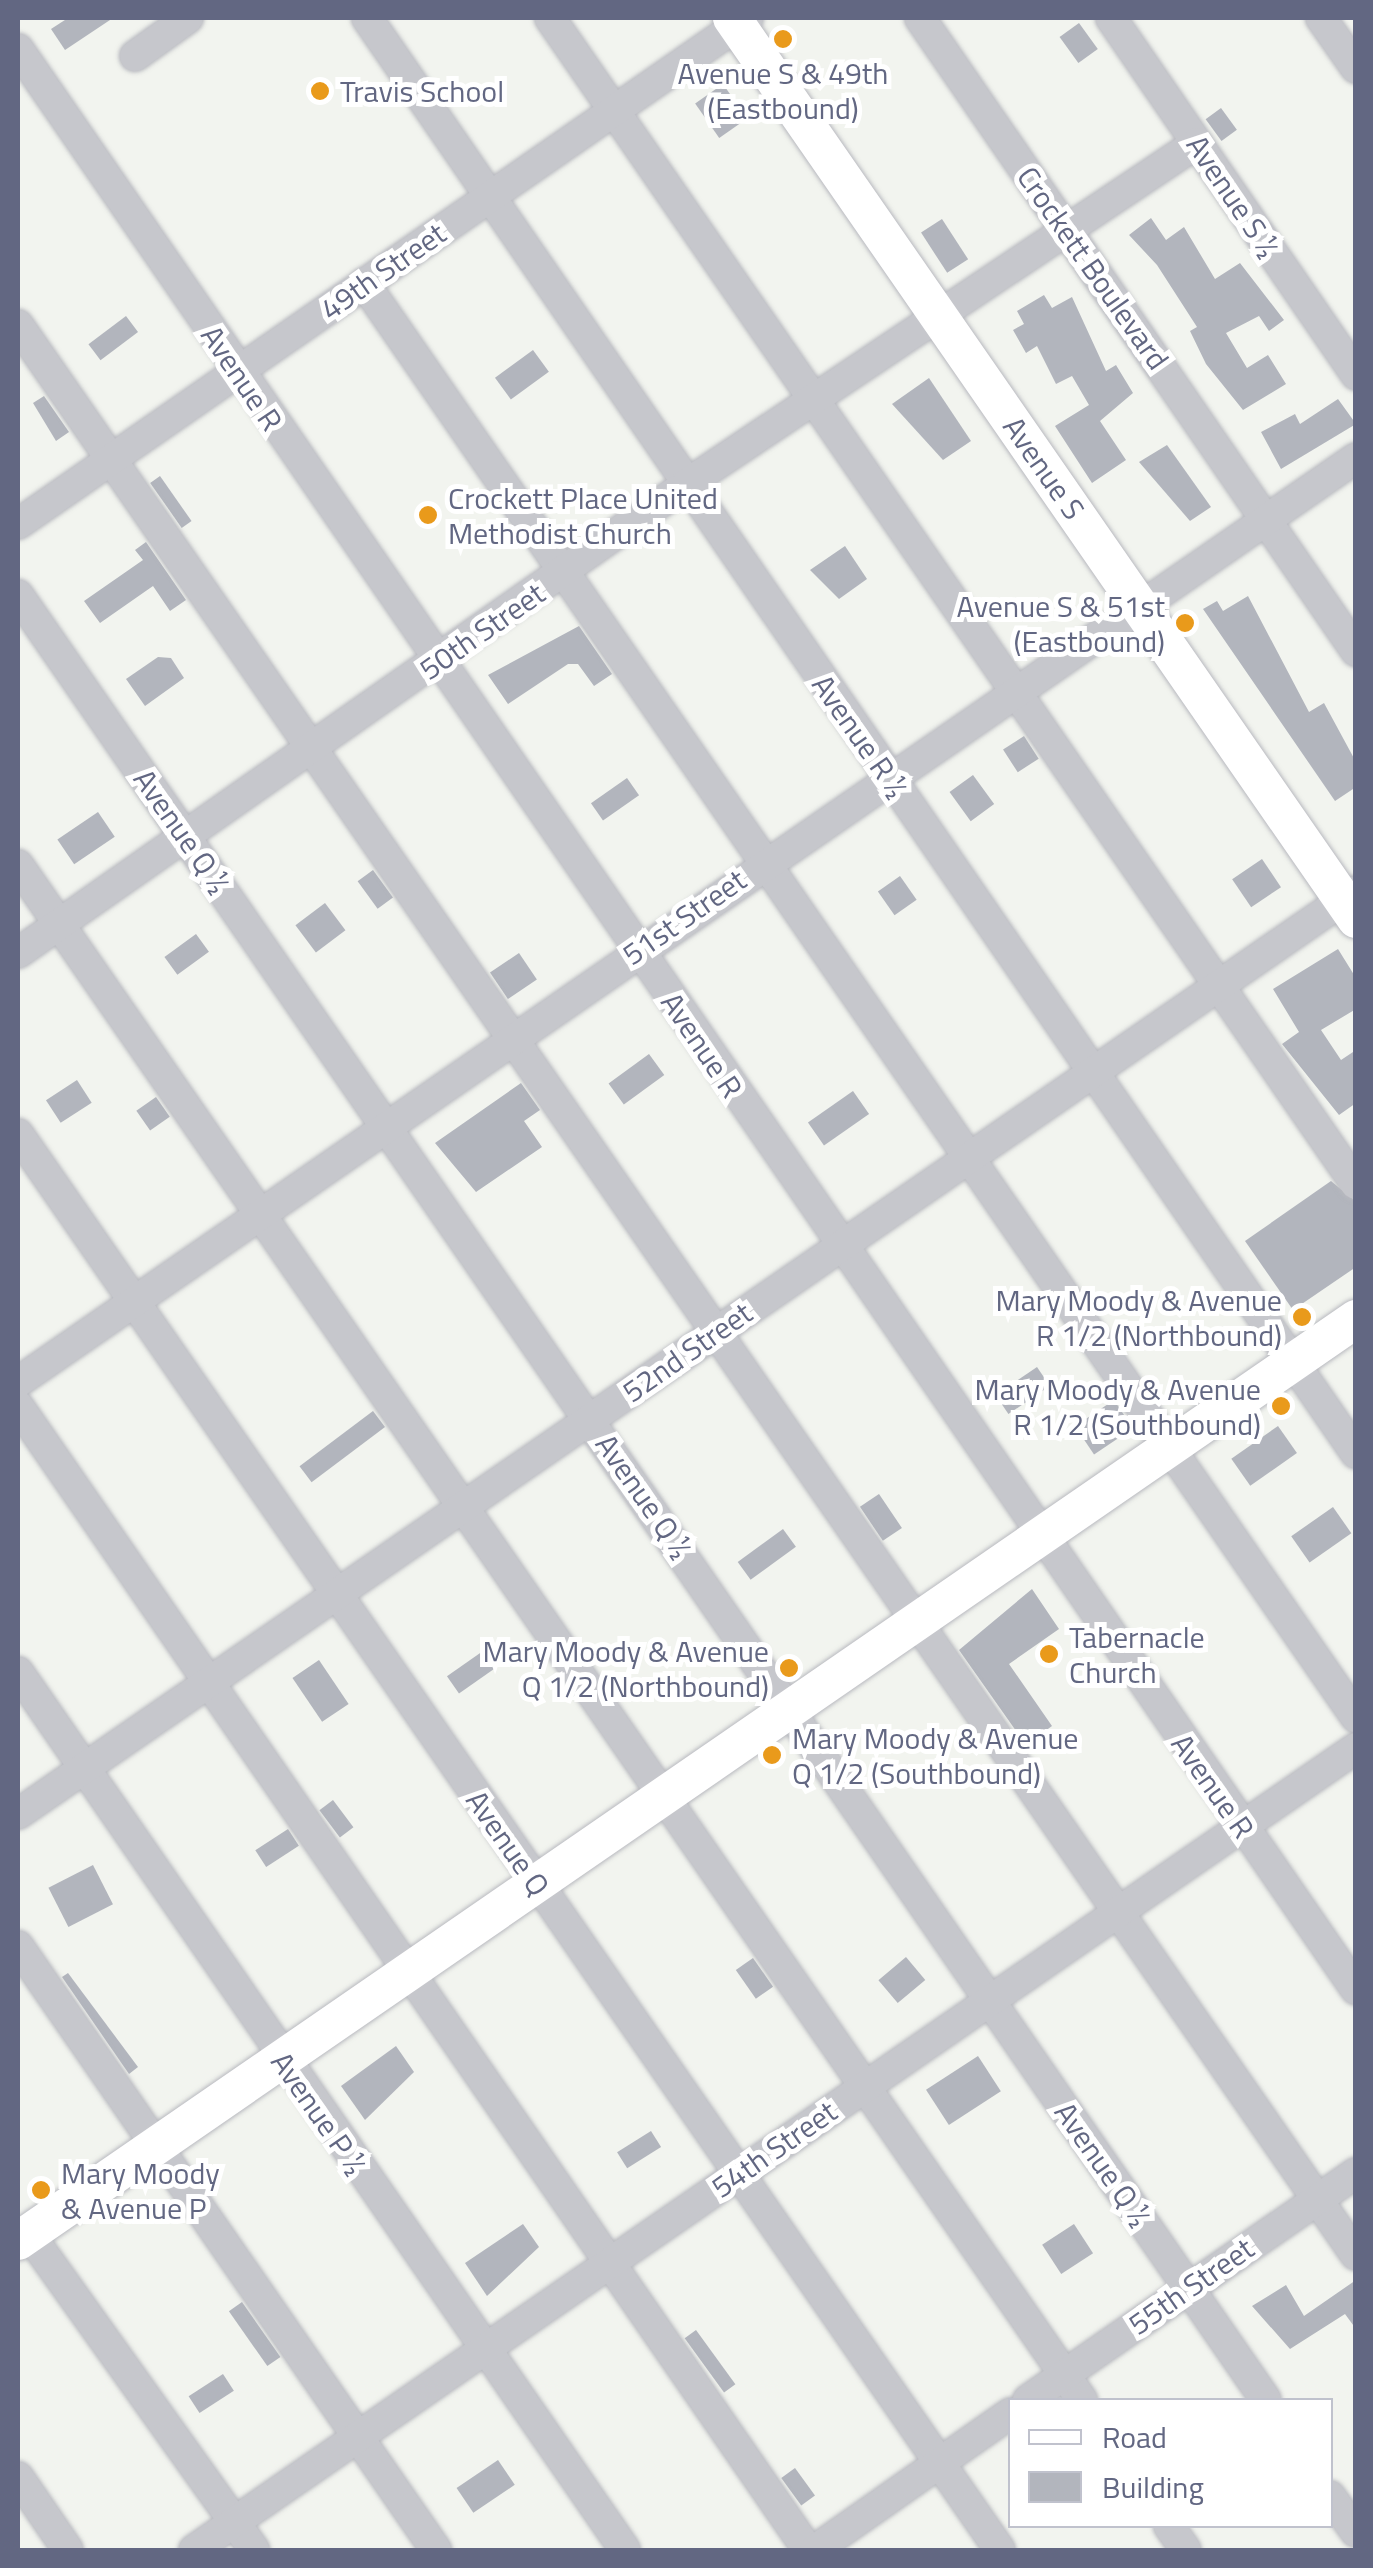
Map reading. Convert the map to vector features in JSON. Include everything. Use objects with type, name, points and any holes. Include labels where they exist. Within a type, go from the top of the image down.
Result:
[{"type":"main road","name":"Avenue S","points":[[739,20],[1138,605],[1351,903]]},
{"type":"main road","points":[[21,2231],[282,2060],[1356,1319]]},
{"type":"street","points":[[136,56],[188,18]]},
{"type":"street","name":"Avenue R ½","points":[[367,18],[1356,1453]]},
{"type":"street","points":[[550,18],[1356,1184]]},
{"type":"street","name":"Crockett Boulevard","points":[[920,18],[1356,652]]},
{"type":"street","name":"Avenue S ½","points":[[1111,18],[1356,375]]},
{"type":"street","points":[[1320,18],[1356,68]]},
{"type":"street","name":"49th Street","points":[[18,524],[739,20]]},
{"type":"street","name":"Avenue R","points":[[18,49],[29,89],[237,372],[1356,1989]]},
{"type":"street","name":"50th Street","points":[[18,953],[438,663],[687,484],[1197,143]]},
{"type":"street","points":[[364,283],[1356,1717]]},
{"type":"street","points":[[18,325],[1356,2255]]},
{"type":"street","name":"51st Street","points":[[18,1382],[264,1215],[887,775],[1356,458]]},
{"type":"street","name":"Avenue Q ½","points":[[18,595],[591,1418],[1265,2398]]},
{"type":"street","points":[[18,865],[1081,2398]]},
{"type":"street","name":"52nd Street","points":[[18,1814],[1092,1072],[1218,986],[1351,903]]},
{"type":"street","name":"Avenue Q","points":[[18,1134],[334,1595],[1000,2550]]},
{"type":"street","points":[[18,1406],[812,2550],[1008,2414]]},
{"type":"street","name":"Avenue P ½","points":[[18,1672],[282,2060],[625,2550]]},
{"type":"street","name":"54th Street","points":[[194,2550],[1356,1748]]},
{"type":"street","points":[[18,1946],[436,2550]]},
{"type":"street","name":"55th Street","points":[[1031,2398],[1356,2172]]},
{"type":"street","points":[[21,2231],[254,2550]]},
{"type":"street","points":[[18,2477],[68,2550]]},
{"type":"street","points":[[1333,2500],[1356,2532]]},
{"type":"street","points":[[1170,2528],[1186,2550]]},
{"type":"building","points":[[68,18],[113,18],[65,50],[51,29]]},
{"type":"building","points":[[1079,23],[1098,49],[1078,63],[1060,37]]},
{"type":"building","points":[[723,84],[747,118],[719,138],[695,104]]},
{"type":"building","points":[[1221,108],[1237,130],[1221,141],[1206,119]]},
{"type":"building","points":[[1151,218],[1166,240],[1184,227],[1215,279],[1240,263],[1284,320],[1269,331],[1259,316],[1226,333],[1247,368],[1268,355],[1286,384],[1243,410],[1206,364],[1190,331],[1197,327],[1157,265],[1129,235]]},
{"type":"building","points":[[942,219],[968,259],[947,273],[921,233]]},
{"type":"building","points":[[1044,295],[1052,308],[1072,297],[1106,371],[1116,365],[1133,393],[1100,421],[1126,460],[1092,483],[1055,426],[1089,405],[1072,376],[1056,384],[1037,346],[1026,353],[1013,330],[1024,324],[1017,311]]},
{"type":"building","points":[[126,316],[138,332],[101,360],[88,344]]},
{"type":"building","points":[[533,350],[549,372],[511,399],[495,378]]},
{"type":"building","points":[[929,378],[971,441],[943,460],[892,404]]},
{"type":"building","points":[[44,396],[69,432],[56,441],[33,403]]},
{"type":"building","points":[[1338,399],[1356,424],[1281,469],[1261,432],[1295,414],[1300,424]]},
{"type":"building","points":[[1167,445],[1211,507],[1190,521],[1139,462]]},
{"type":"building","points":[[160,476],[192,521],[182,528],[150,483]]},
{"type":"building","points":[[146,542],[186,600],[170,611],[153,586],[100,623],[84,601],[143,560],[135,550]]},
{"type":"building","points":[[845,546],[867,579],[839,599],[810,570]]},
{"type":"building","points":[[1248,596],[1309,712],[1324,703],[1356,762],[1356,787],[1335,801],[1203,609],[1217,601],[1223,611]]},
{"type":"building","points":[[579,626],[612,674],[594,686],[578,664],[568,664],[508,704],[488,675]]},
{"type":"building","points":[[158,657],[171,658],[184,678],[145,706],[126,679]]},
{"type":"building","points":[[1024,736],[1039,759],[1018,772],[1003,750]]},
{"type":"building","points":[[973,775],[994,804],[971,821],[950,792]]},
{"type":"building","points":[[627,778],[639,795],[603,820],[591,803]]},
{"type":"building","points":[[98,812],[115,837],[74,864],[57,839]]},
{"type":"building","points":[[1262,859],[1281,887],[1251,907],[1232,879]]},
{"type":"building","points":[[373,870],[393,898],[378,909],[358,881]]},
{"type":"building","points":[[900,876],[917,900],[895,915],[878,891]]},
{"type":"building","points":[[325,903],[345,930],[316,952],[295,925]]},
{"type":"building","points":[[196,934],[209,952],[177,975],[164,957]]},
{"type":"building","points":[[1338,949],[1356,978],[1356,1009],[1321,1030],[1341,1060],[1356,1050],[1356,1103],[1339,1115],[1282,1044],[1299,1032],[1273,989]]},
{"type":"building","points":[[519,953],[537,980],[508,999],[490,973]]},
{"type":"building","points":[[649,1054],[664,1075],[624,1104],[609,1083]]},
{"type":"building","points":[[77,1080],[92,1103],[61,1123],[46,1100]]},
{"type":"building","points":[[521,1083],[540,1110],[524,1121],[542,1147],[476,1192],[435,1143]]},
{"type":"building","points":[[853,1091],[869,1114],[824,1145],[808,1123]]},
{"type":"building","points":[[156,1097],[170,1117],[150,1130],[136,1111]]},
{"type":"building","points":[[1331,1181],[1356,1202],[1356,1267],[1293,1310],[1245,1241]]},
{"type":"building","points":[[1037,1367],[1050,1386],[1008,1414],[996,1395]]},
{"type":"building","points":[[1114,1400],[1133,1428],[1094,1454],[1075,1426]]},
{"type":"building","points":[[373,1411],[385,1427],[312,1482],[300,1466]]},
{"type":"building","points":[[1278,1426],[1297,1453],[1250,1486],[1231,1459]]},
{"type":"building","points":[[879,1494],[902,1528],[883,1541],[860,1507]]},
{"type":"building","points":[[1333,1507],[1351,1533],[1310,1562],[1291,1536]]},
{"type":"building","points":[[783,1529],[796,1547],[751,1580],[738,1562]]},
{"type":"building","points":[[1032,1589],[1059,1629],[1009,1664],[1052,1726],[1026,1745],[959,1650]]},
{"type":"building","points":[[483,1651],[495,1668],[459,1693],[447,1676]]},
{"type":"building","points":[[319,1660],[349,1704],[322,1722],[292,1678]]},
{"type":"building","points":[[333,1800],[353,1827],[340,1837],[319,1810]]},
{"type":"building","points":[[288,1829],[299,1846],[266,1867],[255,1850]]},
{"type":"building","points":[[93,1865],[113,1904],[68,1927],[48,1888]]},
{"type":"building","points":[[906,1957],[925,1980],[898,2003],[878,1980]]},
{"type":"building","points":[[753,1958],[773,1987],[756,1999],[736,1970]]},
{"type":"building","points":[[68,1973],[138,2067],[129,2074],[62,1977]]},
{"type":"building","points":[[396,2046],[414,2072],[365,2120],[341,2086]]},
{"type":"building","points":[[978,2056],[1001,2091],[949,2125],[926,2090]]},
{"type":"building","points":[[651,2131],[661,2147],[627,2168],[617,2152]]},
{"type":"building","points":[[523,2224],[539,2247],[487,2296],[465,2263]]},
{"type":"building","points":[[1074,2224],[1093,2253],[1061,2274],[1042,2245]]},
{"type":"building","points":[[1356,2280],[1356,2329],[1345,2314],[1290,2349],[1252,2306],[1286,2285],[1304,2316]]},
{"type":"building","points":[[242,2302],[280,2357],[267,2366],[229,2311]]},
{"type":"building","points":[[696,2330],[735,2384],[724,2392],[685,2338]]},
{"type":"building","points":[[223,2374],[234,2391],[200,2413],[189,2396]]},
{"type":"building","points":[[498,2460],[515,2485],[473,2513],[457,2488]]},
{"type":"building","points":[[795,2468],[815,2496],[801,2505],[781,2478]]},
{"type":"place","name":"Avenue S & 49th (Eastbound)","points":[[783,39]]},
{"type":"place","name":"Travis School","points":[[320,91]]},
{"type":"place","name":"Crockett Place United Methodist Church","points":[[428,515]]},
{"type":"place","name":"Avenue S & 51st (Eastbound)","points":[[1185,623]]},
{"type":"place","name":"Mary Moody & Avenue R 1/2 (Northbound)","points":[[1302,1317]]},
{"type":"place","name":"Mary Moody & Avenue R 1/2 (Southbound)","points":[[1281,1406]]},
{"type":"place","name":"Tabernacle Church","points":[[1049,1654]]},
{"type":"place","name":"Mary Moody & Avenue Q 1/2 (Northbound)","points":[[789,1668]]},
{"type":"place","name":"Mary Moody & Avenue Q 1/2 (Southbound)","points":[[772,1755]]},
{"type":"place","name":"Mary Moody & Avenue P","points":[[41,2190]]}]
